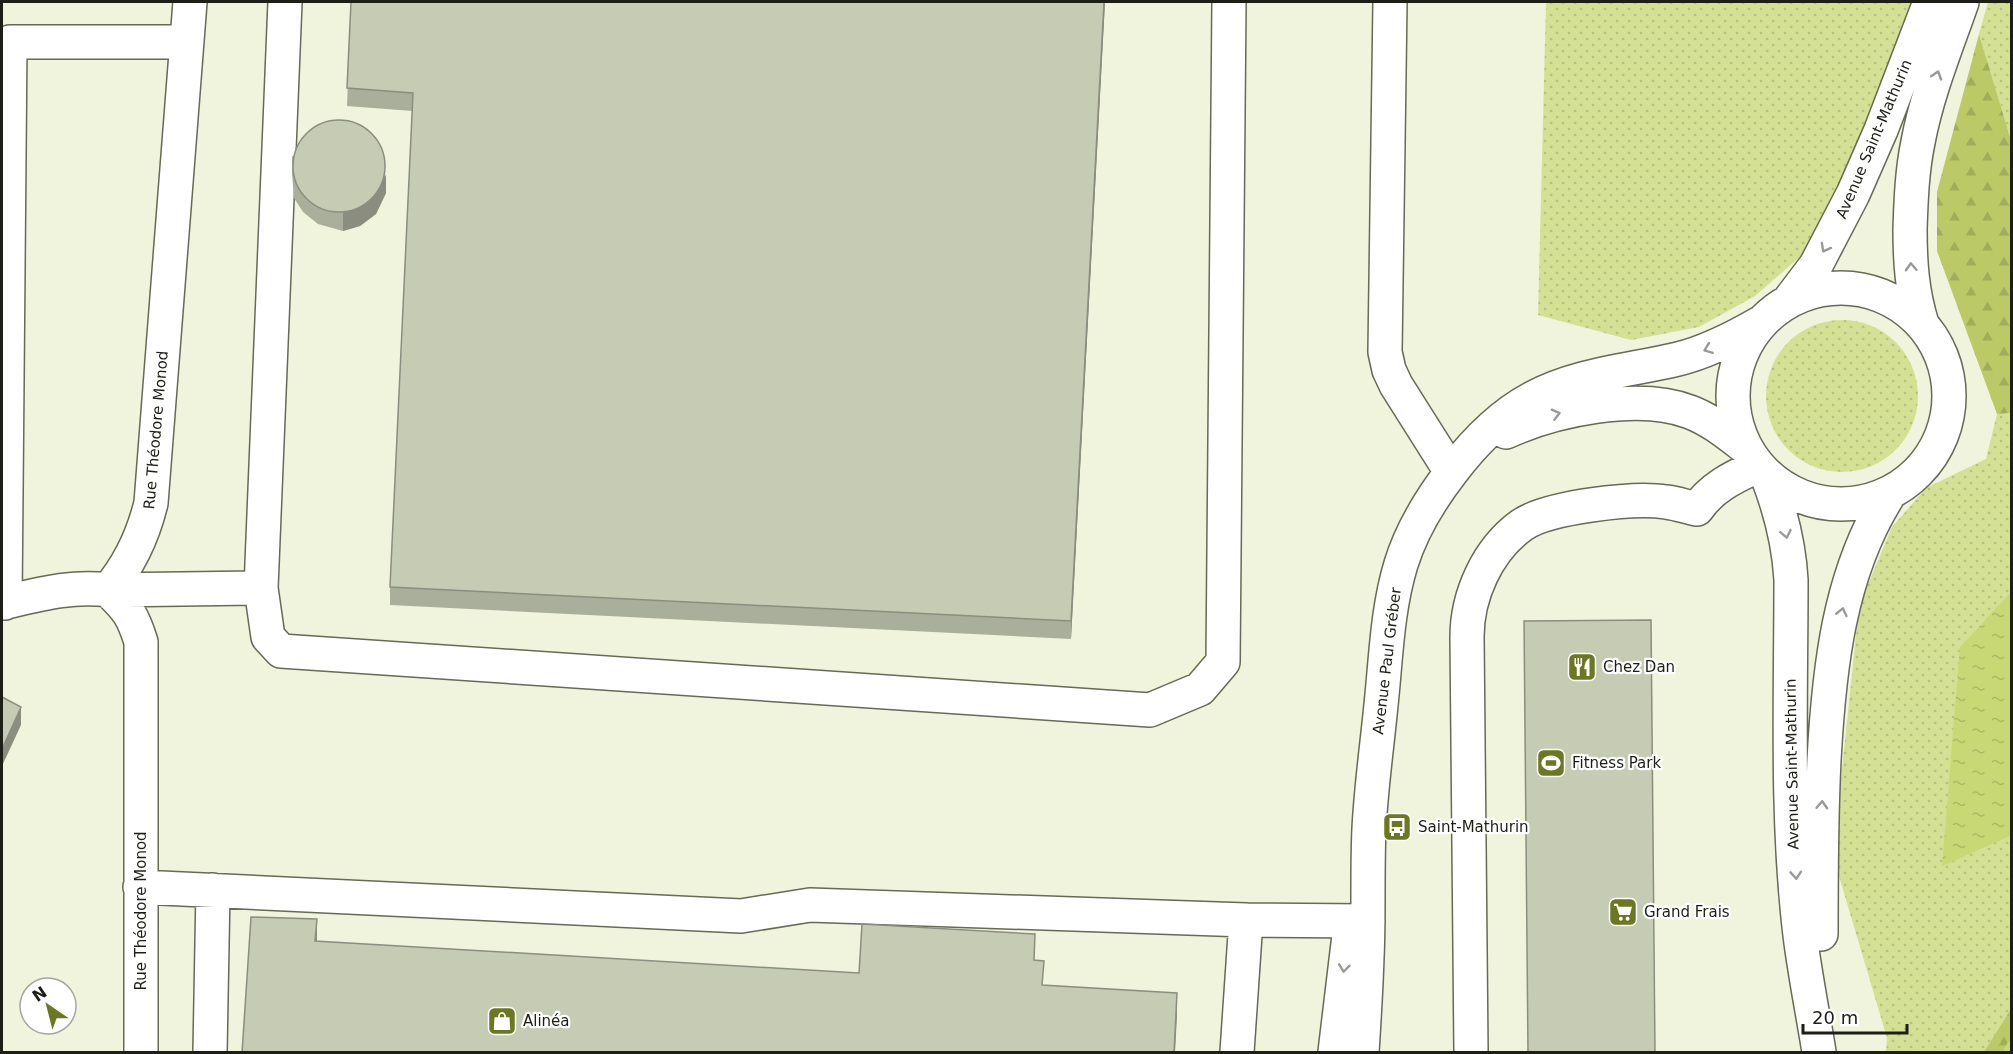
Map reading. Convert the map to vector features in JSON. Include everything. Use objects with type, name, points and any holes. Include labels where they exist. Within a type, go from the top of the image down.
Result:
[{"type":"street","name":"Rue Théodore Monod","points":[[141,1053],[141,642],[135,623],[126,607],[108,590],[122,574],[135,550],[145,528],[151,503],[190,2]]},
{"type":"street","points":[[285,2],[261,588],[268,637],[281,651],[1150,710],[1200,689],[1223,662],[1230,2]]},
{"type":"street","points":[[1390,2],[1385,352],[1389,370],[1396,385],[1452,472]]},
{"type":"street","name":"Avenue Saint-Mathurin","points":[[1788,302],[1816,265],[1853,194],[1881,130],[1930,2]]},
{"type":"street","points":[[1890,493],[1916,475],[1929,459],[1940,441],[1946,421],[1949,390],[1946,370],[1939,350],[1922,324],[1914,298],[1910,265],[1913,176],[1922,126],[1962,2]]},
{"type":"street","points":[[187,42],[10,42],[3,603],[70,589],[261,588]]},
{"type":"street","points":[[1760,323],[1773,311],[1788,302],[1817,290],[1838,288],[1859,289],[1879,295],[1898,304],[1922,324]]},
{"type":"street","name":"Avenue Paul Gréber","points":[[1335,1053],[1359,922],[1390,616],[1401,563],[1421,517],[1452,472],[1500,419],[1522,404],[1550,389],[1572,381],[1680,359],[1701,352],[1730,340],[1760,323]]},
{"type":"street","name":"Avenue Saint-Mathurin","points":[[1760,323],[1749,337],[1741,353],[1732,387],[1735,422],[1783,519],[1790,555],[1790,753],[1793,834],[1800,935],[1820,1053]]},
{"type":"street","name":"Avenue Paul Gréber","points":[[1452,472],[1483,446],[1520,426],[1557,413],[1613,405],[1657,404],[1683,409],[1713,424],[1791,493],[1809,500],[1827,504],[1864,502],[1890,493]]},
{"type":"street","points":[[1471,1053],[1467,620],[1471,599],[1479,580],[1493,556],[1506,540],[1522,525],[1538,517],[1583,506],[1642,500],[1697,509],[1705,498],[1718,487],[1757,464]]},
{"type":"street","name":"Avenue Saint-Mathurin","points":[[1820,1053],[1820,856],[1831,669],[1837,633],[1853,572],[1867,534],[1890,493]]},
{"type":"street","points":[[140,887],[741,916],[810,905],[1359,922]]},
{"type":"street","points":[[210,1053],[213,890]]},
{"type":"street","points":[[1237,1053],[1246,920]]},
{"type":"street","name":"Avenue Paul Gréber","points":[[1359,922],[1362,1053]]},
{"type":"shaded area","points":[[1546,2],[1918,2],[1816,243],[1755,296],[1699,327],[1631,340],[1538,315]]},
{"type":"shaded area","points":[[1988,2],[2011,2],[2011,140],[1979,34]]},
{"type":"shaded area","points":[[1842,320],[1871,326],[1896,342],[1912,367],[1918,396],[1912,425],[1896,450],[1871,466],[1842,472],[1813,466],[1788,450],[1772,425],[1766,396],[1772,367],[1788,342],[1813,326]]},
{"type":"shaded area","points":[[2011,413],[2012,1009],[1984,1052],[1886,1052],[1887,1038],[1833,856],[1859,606],[1892,527],[1926,488],[1986,459],[1997,414]]},
{"type":"green space","points":[[1979,34],[2011,140],[2011,413],[1997,414],[1937,251],[1937,192]]},
{"type":"green space","points":[[2011,1009],[2011,1052],[1984,1052]]},
{"type":"water","points":[[2011,592],[2010,836],[1942,866],[1960,647]]},
{"type":"building","points":[[351,2],[1104,2],[1071,621],[390,587],[413,93],[347,88]]},
{"type":"building","points":[[339,120],[357,123],[372,133],[382,148],[385,166],[382,184],[372,199],[357,209],[339,212],[321,209],[306,199],[296,184],[293,166],[296,148],[306,133],[321,123]]},
{"type":"building","points":[[1651,620],[1655,1053],[1528,1053],[1524,621]]},
{"type":"building","points":[[2,697],[21,707],[2,749]]},
{"type":"building","points":[[251,917],[317,919],[315,941],[859,973],[862,924],[1035,934],[1034,960],[1044,961],[1042,985],[1177,993],[1174,1053],[242,1053]]},
{"type":"waterway","points":[[2008,1052],[2012,1045]]},
{"type":"place","name":"Chez Dan","points":[[1582,667]]},
{"type":"place","name":"Fitness Park","points":[[1551,763]]},
{"type":"place","name":"Saint-Mathurin","points":[[1397,827]]},
{"type":"place","name":"Grand Frais","points":[[1623,912]]},
{"type":"place","name":"Alinéa","points":[[502,1021]]}]
